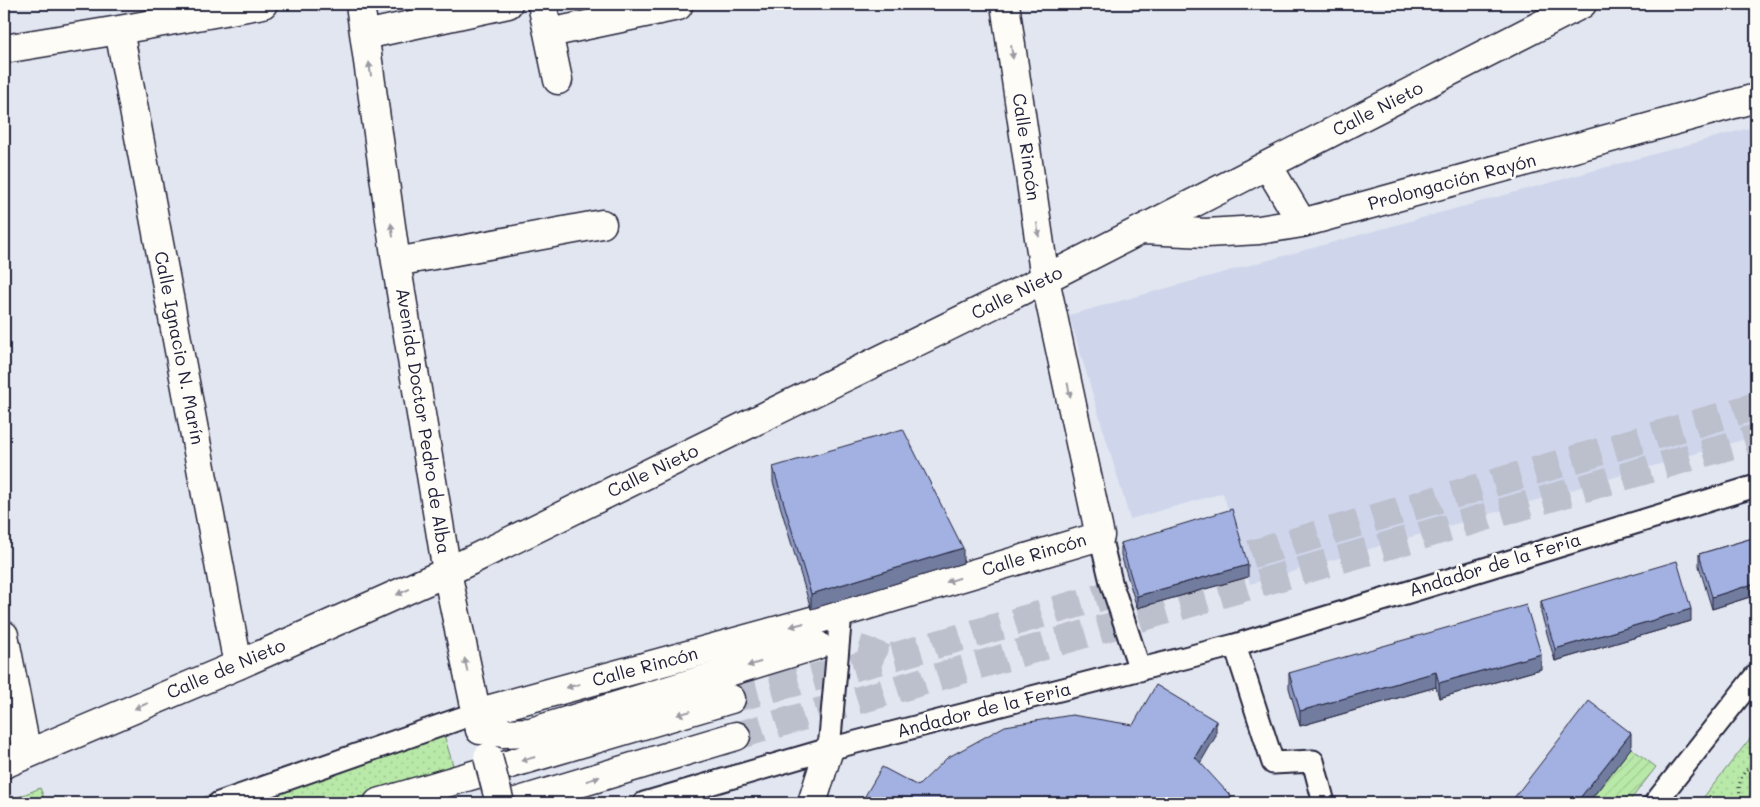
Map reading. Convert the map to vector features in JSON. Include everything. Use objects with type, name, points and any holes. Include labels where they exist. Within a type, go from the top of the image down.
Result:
[{"type":"street","points":[[4,50],[263,4]]},
{"type":"street","name":"Avenida Doctor Pedro de Alba","points":[[360,4],[396,262],[447,572],[478,721],[500,803]]},
{"type":"street","points":[[365,36],[508,4]]},
{"type":"street","points":[[542,4],[558,80]]},
{"type":"street","name":"Calle Rincón","points":[[478,721],[1100,536],[1045,279],[1005,4]]},
{"type":"street","points":[[549,33],[678,6]]},
{"type":"street","name":"Calle Nieto","points":[[447,572],[1045,279],[1268,166],[1565,8]]},
{"type":"street","name":"Calle Ignacio N. Marín","points":[[119,30],[238,665]]},
{"type":"street","name":"Prolongación Rayón","points":[[1142,230],[1206,233],[1259,230],[1302,223],[1756,98]]},
{"type":"street","points":[[1268,166],[1302,223]]},
{"type":"street","points":[[396,262],[602,224]]},
{"type":"street","name":"Andador de la Feria","points":[[644,803],[829,749],[1234,645],[1756,486]]},
{"type":"street","points":[[1100,536],[1111,582],[1140,670]]},
{"type":"street","name":"Calle de Nieto","points":[[16,759],[238,665],[447,572]]},
{"type":"street","points":[[812,803],[829,749],[841,613]]},
{"type":"street","points":[[4,635],[16,759]]},
{"type":"street","points":[[219,803],[478,721],[503,733],[531,732],[817,645]]},
{"type":"street","points":[[1234,645],[1273,764],[1313,761],[1324,803]]},
{"type":"street","points":[[1655,803],[1756,675]]},
{"type":"street","points":[[378,803],[731,699]]},
{"type":"street","points":[[513,803],[736,736]]},
{"type":"path","points":[[1739,803],[1740,782],[1750,765],[1756,762]]},
{"type":"shaded area","points":[[1756,126],[1756,436],[1250,584],[1223,493],[1130,519],[1069,315]]},
{"type":"green space","points":[[439,718],[455,772],[340,803],[186,803]]},
{"type":"green space","points":[[1756,731],[1756,803],[1699,803]]},
{"type":"green space","points":[[1631,748],[1656,767],[1628,803],[1588,803]]},
{"type":"green space","points":[[40,788],[46,803],[4,803]]},
{"type":"building","points":[[903,429],[963,548],[811,594],[773,467]]},
{"type":"building","points":[[1232,509],[1248,565],[1137,596],[1121,543]]},
{"type":"building","points":[[1756,537],[1756,583],[1712,597],[1699,554]]},
{"type":"building","points":[[1677,561],[1691,609],[1555,649],[1541,601]]},
{"type":"building","points":[[1526,605],[1541,654],[1439,683],[1436,672],[1300,711],[1289,673]]},
{"type":"building","points":[[1156,685],[1216,721],[1195,757],[1237,803],[861,803],[882,767],[918,786],[947,758],[1005,726],[1072,715],[1133,725]]},
{"type":"building","points":[[1589,701],[1631,733],[1576,803],[1510,803]]},
{"type":"tunnel","points":[[1211,566],[1756,406]]},
{"type":"tunnel","points":[[736,736],[1756,438]]},
{"type":"tunnel","points":[[731,699],[886,659],[1167,578]]},
{"type":"tunnel","points":[[817,645],[853,647],[886,659]]}]
